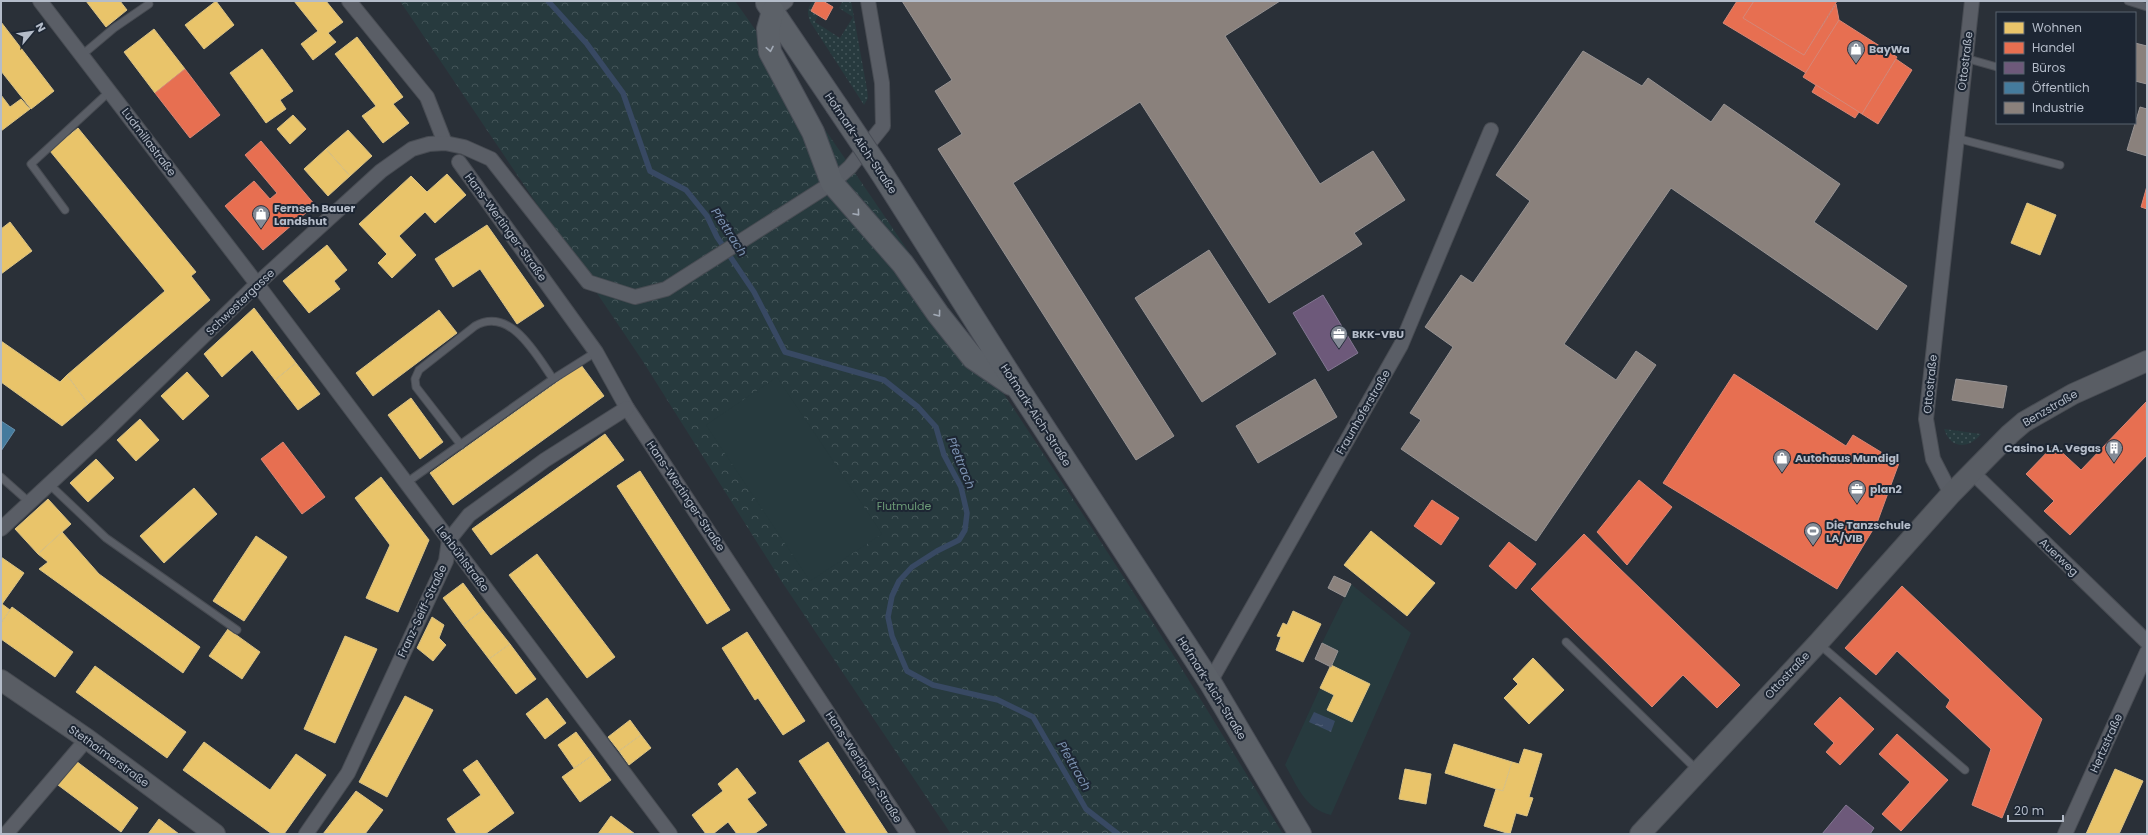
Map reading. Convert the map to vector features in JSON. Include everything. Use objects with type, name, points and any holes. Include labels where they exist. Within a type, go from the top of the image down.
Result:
[{"type":"main road","points":[[775,4],[768,29],[770,52],[813,132],[832,183],[903,264],[938,314],[973,358],[1020,391]]},
{"type":"main road","name":"Hofmark-Aich-Straße","points":[[775,4],[836,105],[881,172],[1020,391],[1210,682],[1300,834]]},
{"type":"street","name":"Ludmillastraße","points":[[40,1],[258,284]]},
{"type":"street","points":[[349,1],[427,97],[445,143]]},
{"type":"street","name":"Schwestergasse","points":[[1,529],[258,284],[381,171],[412,149],[429,144],[445,143],[464,146],[491,159],[588,282],[635,297],[666,289],[698,270],[832,183],[850,167],[883,126],[882,83],[868,1]]},
{"type":"street","name":"Ottostraße","points":[[1640,834],[1818,643],[1951,494],[1933,459],[1926,419],[1972,1]]},
{"type":"street","name":"Fraunhoferstraße","points":[[1210,682],[1401,345],[1491,130]]},
{"type":"street","name":"Hans-Wertinger-Straße","points":[[459,162],[596,352],[627,408],[908,834]]},
{"type":"street","name":"Lehbühlstraße","points":[[258,284],[670,834]]},
{"type":"street","name":"Benzstraße","points":[[1951,494],[2024,422],[2073,394],[2147,361]]},
{"type":"street","points":[[449,540],[469,515],[545,460],[627,408]]},
{"type":"street","name":"Auerweg","points":[[1972,472],[2147,642]]},
{"type":"street","name":"Franz-Seiff-Straße","points":[[306,834],[348,773],[446,561],[449,540]]},
{"type":"street","name":"Hertzstraße","points":[[2065,834],[2147,652]]},
{"type":"street","name":"Stethaimerstraße","points":[[1,680],[87,739],[215,834]]},
{"type":"street","points":[[6,834],[87,739]]},
{"type":"lane","points":[[2128,1],[2147,7]]},
{"type":"lane","points":[[82,55],[114,28],[149,4]]},
{"type":"lane","points":[[1965,58],[1996,67]]},
{"type":"lane","points":[[65,210],[32,164],[110,91]]},
{"type":"lane","points":[[1956,138],[2060,165]]},
{"type":"lane","points":[[460,444],[416,387],[415,379],[419,370],[475,326],[483,321],[493,320],[508,326],[531,347],[553,378]]},
{"type":"lane","points":[[406,483],[553,378],[596,352]]},
{"type":"lane","points":[[1,477],[29,502]]},
{"type":"lane","points":[[49,484],[106,538],[237,630]]},
{"type":"lane","points":[[1566,642],[1699,772]]},
{"type":"lane","points":[[1818,643],[1965,770]]},
{"type":"green space","name":"Flutmulde","points":[[400,1],[735,1],[897,234],[1054,470],[1157,629],[1283,834],[951,834],[782,582],[642,360]]},
{"type":"green space","points":[[814,1],[816,1],[811,11],[818,15],[815,22],[840,38],[853,17],[839,8],[842,2],[840,1],[851,1],[867,89],[868,98],[864,105],[811,23],[808,8]]},
{"type":"green space","points":[[777,377],[882,534],[810,581],[706,425]]},
{"type":"green space","points":[[1944,429],[1981,434],[1966,445],[1961,445],[1951,441]]},
{"type":"green space","points":[[1351,584],[1411,633],[1331,815],[1322,812],[1308,802],[1298,789],[1285,765],[1320,688],[1334,695],[1352,721],[1370,684],[1331,665],[1338,651],[1322,643]]},
{"type":"water","points":[[1314,712],[1335,721],[1331,732],[1309,722]]},
{"type":"building: Wohnen","points":[[86,1],[120,1],[127,10],[106,27]]},
{"type":"building: Wohnen","points":[[216,1],[234,25],[204,49],[185,25]]},
{"type":"building: Wohnen","points":[[294,1],[326,1],[343,22],[328,33],[336,42],[313,60],[301,44],[318,31]]},
{"type":"building: Wohnen","points":[[1,22],[54,91],[31,109],[1,71]]},
{"type":"building: Wohnen","points":[[154,29],[185,69],[155,93],[124,52]]},
{"type":"building: Wohnen","points":[[357,37],[403,97],[393,104],[409,123],[383,143],[362,116],[376,106],[335,54]]},
{"type":"building: Wohnen","points":[[262,49],[293,91],[280,100],[286,109],[266,123],[230,73]]},
{"type":"building: Wohnen","points":[[1,95],[10,107],[21,99],[30,109],[1,131]]},
{"type":"building: Wohnen","points":[[293,115],[306,129],[290,144],[277,129]]},
{"type":"building: Wohnen","points":[[78,128],[196,272],[191,276],[210,300],[88,404],[67,375],[165,291],[50,151]]},
{"type":"building: Wohnen","points":[[348,130],[372,156],[350,176],[326,149]]},
{"type":"building: Wohnen","points":[[326,149],[350,176],[328,196],[304,169]]},
{"type":"building: Wohnen","points":[[447,174],[466,195],[435,223],[425,212],[399,236],[416,255],[392,278],[378,263],[387,254],[359,224],[411,176],[427,192]]},
{"type":"building: Wohnen","points":[[2027,203],[2056,215],[2040,255],[2011,243]]},
{"type":"building: Wohnen","points":[[10,222],[32,251],[1,274],[1,229]]},
{"type":"building: Wohnen","points":[[487,225],[544,306],[517,324],[480,269],[453,287],[435,259]]},
{"type":"building: Wohnen","points":[[327,245],[347,270],[334,281],[340,289],[309,313],[283,281]]},
{"type":"building: Wohnen","points":[[254,308],[296,363],[275,380],[252,350],[222,377],[204,354]]},
{"type":"building: Wohnen","points":[[439,310],[457,333],[373,396],[356,373]]},
{"type":"building: Wohnen","points":[[1,341],[60,382],[67,375],[88,404],[62,426],[1,382]]},
{"type":"building: Wohnen","points":[[296,363],[320,394],[298,410],[275,380]]},
{"type":"building: Wohnen","points":[[581,365],[604,396],[453,505],[430,473]]},
{"type":"building: Wohnen","points":[[187,372],[209,396],[183,420],[161,396]]},
{"type":"building: Wohnen","points":[[411,398],[443,442],[420,459],[388,415]]},
{"type":"building: Wohnen","points":[[140,419],[159,440],[136,461],[117,440]]},
{"type":"building: Wohnen","points":[[605,434],[624,460],[491,555],[472,529]]},
{"type":"building: Wohnen","points":[[96,459],[114,478],[88,502],[70,483]]},
{"type":"building: Wohnen","points":[[640,471],[730,610],[707,624],[617,486]]},
{"type":"building: Wohnen","points":[[381,477],[429,540],[398,612],[366,598],[390,545],[355,498]]},
{"type":"building: Wohnen","points":[[194,488],[217,514],[164,563],[140,536]]},
{"type":"building: Wohnen","points":[[48,499],[71,524],[38,554],[15,529]]},
{"type":"building: Wohnen","points":[[1371,531],[1435,583],[1407,616],[1344,565]]},
{"type":"building: Wohnen","points":[[62,532],[99,574],[200,647],[183,673],[39,569],[48,562],[38,554]]},
{"type":"building: Wohnen","points":[[256,536],[287,557],[244,621],[213,601]]},
{"type":"building: Wohnen","points":[[537,554],[615,657],[587,678],[509,575]]},
{"type":"building: Wohnen","points":[[1,557],[24,573],[2,604],[10,610],[1,623]]},
{"type":"building: Wohnen","points":[[463,583],[483,610],[463,625],[443,598]]},
{"type":"building: Wohnen","points":[[12,607],[73,652],[55,677],[1,639],[1,623]]},
{"type":"building: Wohnen","points":[[483,610],[510,644],[489,659],[463,625]]},
{"type":"building: Wohnen","points":[[1293,611],[1321,624],[1303,662],[1276,650],[1281,637],[1277,636],[1283,623],[1287,625]]},
{"type":"building: Wohnen","points":[[432,617],[444,625],[439,638],[446,645],[433,661],[417,648]]},
{"type":"building: Wohnen","points":[[228,629],[260,652],[242,679],[209,656]]},
{"type":"building: Wohnen","points":[[747,632],[805,721],[783,735],[758,698],[755,700],[722,648]]},
{"type":"building: Wohnen","points":[[345,636],[377,649],[335,743],[304,729]]},
{"type":"building: Wohnen","points":[[510,644],[536,679],[516,694],[489,659]]},
{"type":"building: Wohnen","points":[[1533,658],[1564,690],[1529,724],[1504,698],[1518,684],[1513,679]]},
{"type":"building: Wohnen","points":[[1331,665],[1370,684],[1352,722],[1327,710],[1334,695],[1320,688]]},
{"type":"building: Wohnen","points":[[95,666],[186,732],[167,758],[76,692]]},
{"type":"building: Wohnen","points":[[405,696],[433,710],[387,797],[359,782]]},
{"type":"building: Wohnen","points":[[547,698],[566,723],[545,739],[526,714]]},
{"type":"building: Wohnen","points":[[630,720],[641,735],[619,751],[608,737]]},
{"type":"building: Wohnen","points":[[576,732],[593,755],[574,768],[558,745]]},
{"type":"building: Wohnen","points":[[641,735],[651,748],[629,765],[619,751]]},
{"type":"building: Wohnen","points":[[204,742],[270,790],[296,754],[326,775],[284,834],[272,834],[183,770]]},
{"type":"building: Wohnen","points":[[828,742],[888,834],[847,834],[799,761]]},
{"type":"building: Wohnen","points":[[1454,744],[1512,762],[1503,791],[1445,773]]},
{"type":"building: Wohnen","points":[[1524,749],[1542,754],[1529,797],[1533,798],[1527,816],[1516,813],[1510,834],[1484,826],[1496,789],[1503,791],[1512,762],[1519,764]]},
{"type":"building: Wohnen","points":[[593,755],[611,780],[580,802],[562,777]]},
{"type":"building: Wohnen","points":[[477,760],[514,813],[485,834],[457,834],[447,819],[481,795],[463,770]]},
{"type":"building: Wohnen","points":[[76,761],[138,808],[121,832],[58,785]]},
{"type":"building: Wohnen","points":[[737,768],[756,793],[747,799],[767,825],[754,834],[737,834],[728,822],[713,834],[706,834],[692,815],[723,791],[718,784]]},
{"type":"building: Wohnen","points":[[1405,769],[1431,774],[1426,804],[1399,799]]},
{"type":"building: Wohnen","points":[[2115,769],[2143,781],[2119,834],[2086,834]]},
{"type":"building: Wohnen","points":[[356,791],[383,810],[365,834],[323,834]]},
{"type":"building: Wohnen","points":[[611,816],[635,834],[598,834]]},
{"type":"building: Wohnen","points":[[159,819],[179,834],[148,834]]},
{"type":"building: Handel","points":[[816,1],[823,1],[833,7],[826,20],[811,11]]},
{"type":"building: Handel","points":[[1737,1],[1754,1],[1743,18],[1804,55],[1836,4],[1839,20],[1806,73],[1723,23]]},
{"type":"building: Handel","points":[[1754,1],[1837,1],[1804,55],[1743,18]]},
{"type":"building: Handel","points":[[1839,20],[1897,57],[1862,114],[1803,77]]},
{"type":"building: Handel","points":[[1896,59],[1912,70],[1878,124],[1862,114]]},
{"type":"building: Handel","points":[[185,69],[220,115],[190,138],[155,93]]},
{"type":"building: Handel","points":[[1816,85],[1859,112],[1855,118],[1812,92]]},
{"type":"building: Handel","points":[[261,141],[315,205],[263,250],[225,206],[254,181],[270,199],[277,193],[245,155]]},
{"type":"building: Handel","points":[[2147,186],[2147,209],[2141,207]]},
{"type":"building: Handel","name":"Autohaus Mundigl","points":[[1734,374],[1846,446],[1853,435],[1899,463],[1877,523],[1837,589],[1663,483]]},
{"type":"building: Handel","name":"Casino LA. Vegas","points":[[2146,402],[2147,455],[2070,535],[2044,511],[2054,501],[2026,474],[2054,445],[2081,470]]},
{"type":"building: Handel","points":[[283,442],[325,497],[302,514],[261,459]]},
{"type":"building: Handel","points":[[1639,480],[1672,507],[1627,565],[1597,532]]},
{"type":"building: Handel","points":[[1432,500],[1459,518],[1441,545],[1414,526]]},
{"type":"building: Handel","points":[[1584,534],[1740,685],[1717,708],[1683,675],[1652,707],[1531,589]]},
{"type":"building: Handel","points":[[1509,542],[1536,564],[1516,589],[1489,566]]},
{"type":"building: Handel","points":[[1902,586],[2042,719],[2002,818],[1972,805],[1991,749],[1946,707],[1950,700],[1897,651],[1876,675],[1845,648]]},
{"type":"building: Handel","points":[[1840,697],[1874,729],[1840,765],[1826,752],[1834,743],[1814,724]]},
{"type":"building: Handel","points":[[1897,734],[1948,780],[1901,831],[1882,814],[1910,782],[1879,754]]},
{"type":"building: Büros","points":[[1323,295],[1358,353],[1328,371],[1293,313]]},
{"type":"building: Büros","points":[[1846,805],[1874,828],[1870,834],[1822,834]]},
{"type":"building: Öffentlich","points":[[1,421],[15,430],[1,451]]},
{"type":"building: Industrie","points":[[902,1],[1280,1],[1225,36],[1320,184],[1373,151],[1405,200],[1354,233],[1362,244],[1269,303],[1140,102],[1013,183],[1174,436],[1136,460],[938,149],[962,134],[935,91],[952,80]]},
{"type":"building: Industrie","points":[[2136,43],[2147,46],[2147,84],[2136,81]]},
{"type":"building: Industrie","points":[[1583,51],[1642,86],[1648,78],[1711,122],[1724,104],[1840,184],[1814,222],[1907,286],[1877,330],[1671,188],[1564,344],[1616,380],[1636,351],[1656,365],[1536,541],[1401,449],[1421,420],[1410,413],[1453,347],[1425,327],[1461,275],[1473,283],[1530,201],[1496,175]]},
{"type":"building: Industrie","points":[[2140,107],[2147,109],[2147,156],[2127,150]]},
{"type":"building: Industrie","points":[[1209,250],[1276,354],[1202,402],[1135,298]]},
{"type":"building: Industrie","points":[[1315,379],[1337,417],[1258,463],[1236,426]]},
{"type":"building: Industrie","points":[[1956,379],[2007,386],[2003,408],[1952,400]]},
{"type":"building: Industrie","points":[[1334,576],[1351,584],[1345,597],[1328,588]]},
{"type":"building: Industrie","points":[[1322,643],[1338,651],[1331,667],[1315,659]]},
{"type":"waterway","name":"Pfettrach","points":[[548,1],[587,44],[623,93],[650,171],[686,190],[707,216],[717,237],[754,292],[785,352],[884,380],[918,407],[936,427],[944,455],[961,487],[967,513],[965,530],[959,540],[937,551],[912,567],[899,581],[892,596],[888,617],[892,636],[907,671],[933,685],[998,700],[1033,717],[1086,809],[1118,834]]},
{"type":"place","name":"BayWa","points":[[1856,64]]},
{"type":"place","name":"Fernseh Bauer Landshut","points":[[261,229]]},
{"type":"place","name":"BKK-VBU","points":[[1339,349]]},
{"type":"place","name":"Casino LA. Vegas","points":[[2114,463]]},
{"type":"place","name":"Autohaus Mundigl","points":[[1782,473]]},
{"type":"place","name":"plan2","points":[[1857,504]]},
{"type":"place","name":"Die Tanzschule LA/VIB","points":[[1813,546]]}]
